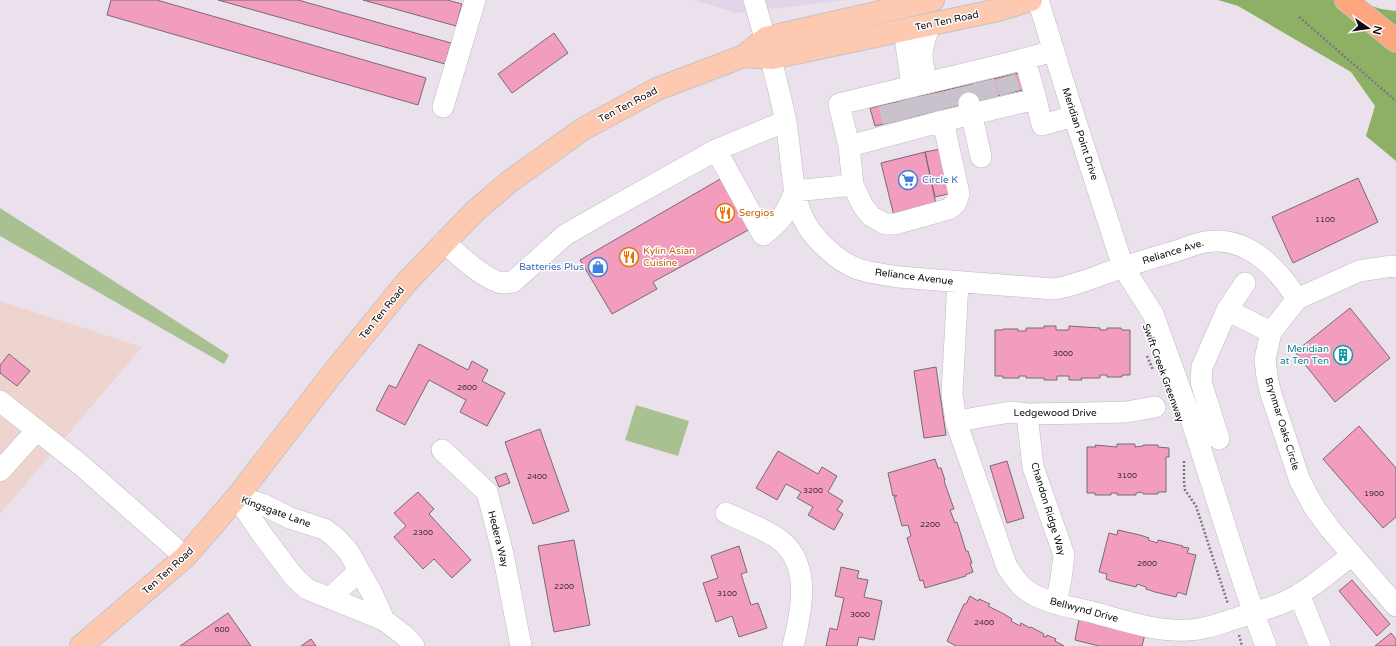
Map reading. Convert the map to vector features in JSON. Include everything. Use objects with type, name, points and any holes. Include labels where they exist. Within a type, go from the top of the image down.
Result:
[{"type":"highway","points":[[1346,0],[1396,41]]},
{"type":"main road","name":"Ten Ten Road","points":[[81,646],[185,557],[237,497],[336,369],[406,284],[444,242],[474,212],[509,182],[583,129],[657,89],[744,56],[933,0]]},
{"type":"main road","name":"Ten Ten Road","points":[[769,48],[904,30],[998,10],[1031,0]]},
{"type":"street","points":[[443,107],[475,0]]},
{"type":"street","name":"Reliance Avenue","points":[[754,0],[769,48],[786,121],[790,142],[795,191],[803,218],[809,229],[817,238],[842,260],[856,268],[878,274],[899,277],[1054,288],[1066,287],[1123,267]]},
{"type":"street","name":"Meridian Point Drive","points":[[1038,0],[1123,267],[1153,314],[1191,419],[1254,614],[1266,646]]},
{"type":"street","points":[[930,25],[922,46],[922,64],[937,101],[959,194],[956,203],[949,209],[895,224],[885,224],[871,216],[863,206],[853,185],[849,146],[839,104],[937,101],[1007,85],[1025,59],[1054,51]]},
{"type":"street","points":[[904,30],[937,101],[981,157]]},
{"type":"street","points":[[1025,59],[1042,126],[1074,116]]},
{"type":"street","points":[[849,146],[937,101],[1007,85],[1036,99]]},
{"type":"street","points":[[444,242],[463,259],[489,278],[502,283],[513,282],[565,235],[716,150],[786,121]]},
{"type":"street","points":[[716,150],[763,235],[784,217],[795,191],[853,185]]},
{"type":"street","name":"Reliance Ave.","points":[[1123,267],[1204,242],[1220,241],[1235,243],[1256,253],[1273,268],[1297,299]]},
{"type":"street","name":"Brynmar Oaks Circle","points":[[1396,267],[1359,271],[1297,299],[1271,332],[1265,359],[1267,377],[1280,423],[1300,481],[1314,507],[1330,529],[1396,606]]},
{"type":"street","name":"Bellwynd Drive","points":[[958,282],[952,394],[956,422],[1007,567],[1026,590],[1038,597],[1056,603],[1148,627],[1186,630],[1205,628],[1254,614],[1285,602],[1299,594],[1352,555]]},
{"type":"street","points":[[1219,439],[1201,382],[1202,367],[1226,310],[1246,283]]},
{"type":"street","points":[[1226,310],[1271,332]]},
{"type":"street","points":[[0,401],[114,493],[185,557]]},
{"type":"street","name":"Ledgewood Drive","points":[[956,422],[1011,412],[1026,414],[1126,412],[1155,407]]},
{"type":"street","name":"Chandon Ridge Way","points":[[1026,414],[1033,467],[1064,555],[1056,603]]},
{"type":"street","points":[[0,471],[37,430]]},
{"type":"street","name":"Hedera Way","points":[[442,450],[487,492],[503,554],[521,646]]},
{"type":"street","name":"Kingsgate Lane","points":[[237,497],[262,504],[290,518],[324,529],[335,537],[348,551],[372,592],[384,620]]},
{"type":"street","name":"Kingsgate Lane","points":[[237,497],[294,577],[307,589],[384,620],[405,636],[414,646]]},
{"type":"street","points":[[726,513],[775,536],[787,548],[794,558],[799,571],[802,588],[802,606],[793,646]]},
{"type":"street","points":[[330,598],[359,572]]},
{"type":"street","points":[[1299,594],[1320,646]]},
{"type":"path","points":[[1299,17],[1396,101]]},
{"type":"path","name":"Swift Creek Greenway","points":[[1145,350],[1155,375]]},
{"type":"path","points":[[1184,460],[1184,483],[1186,490],[1196,506],[1230,611]]},
{"type":"shaded area","points":[[694,0],[847,0],[737,13]]},
{"type":"shaded area","points":[[0,301],[142,347],[0,514]]},
{"type":"green space","points":[[1218,0],[1353,0],[1381,9],[1396,11],[1396,161],[1366,136],[1375,106],[1351,72],[1238,6]]},
{"type":"green space","points":[[0,208],[229,355],[224,364],[0,236]]},
{"type":"green space","points":[[636,405],[689,421],[678,456],[625,440]]},
{"type":"building","points":[[111,0],[157,0],[426,78],[418,105],[107,15]]},
{"type":"building","points":[[218,0],[298,0],[451,43],[445,64]]},
{"type":"building","points":[[363,0],[447,0],[462,4],[456,26]]},
{"type":"building","points":[[554,33],[568,53],[512,93],[498,74]]},
{"type":"building","points":[[1023,72],[1026,89],[875,126],[870,108]]},
{"type":"building","points":[[946,148],[956,192],[935,197],[925,152]]},
{"type":"building","name":"Circle K","points":[[925,152],[936,204],[894,216],[881,163]]},
{"type":"building","points":[[722,178],[752,228],[653,282],[657,289],[612,314],[580,260]]},
{"type":"building","points":[[1358,178],[1378,222],[1293,263],[1272,217]]},
{"type":"building","name":"Meridian at Ten Ten","points":[[1350,308],[1390,358],[1335,402],[1295,352]]},
{"type":"building","points":[[1044,326],[1056,326],[1056,330],[1069,330],[1069,326],[1100,328],[1100,330],[1107,330],[1107,328],[1121,328],[1122,330],[1130,330],[1130,375],[1122,375],[1122,377],[1107,377],[1107,375],[1100,375],[1100,378],[1081,378],[1082,380],[1069,380],[1069,376],[1057,376],[1057,380],[1044,380],[1044,378],[1026,378],[1026,376],[1019,376],[1019,378],[1003,378],[1003,376],[995,376],[995,330],[1018,329],[1018,331],[1026,331],[1026,328],[1044,328]]},
{"type":"building","points":[[419,344],[468,370],[472,361],[488,370],[482,381],[505,393],[487,426],[460,412],[466,400],[429,380],[405,425],[376,410],[389,385],[396,388]]},
{"type":"building","points":[[9,354],[30,371],[17,386],[0,373],[0,365]]},
{"type":"building","points":[[936,367],[946,435],[924,438],[914,371]]},
{"type":"building","points":[[1359,426],[1396,468],[1396,517],[1383,528],[1323,459]]},
{"type":"building","points":[[540,429],[569,511],[533,524],[505,442]]},
{"type":"building","points":[[1117,444],[1135,444],[1135,447],[1143,445],[1158,445],[1158,447],[1169,448],[1169,457],[1166,457],[1166,492],[1158,492],[1158,494],[1143,494],[1142,492],[1136,493],[1136,495],[1117,495],[1117,493],[1111,493],[1111,495],[1095,495],[1095,493],[1087,493],[1087,447],[1096,447],[1095,445],[1117,447]]},
{"type":"building","points":[[778,451],[818,474],[822,467],[837,476],[828,492],[843,501],[837,510],[843,514],[834,530],[808,515],[813,507],[797,498],[801,492],[786,484],[777,500],[756,488]]},
{"type":"building","points":[[935,459],[938,468],[941,468],[954,509],[950,510],[955,523],[957,522],[966,551],[968,551],[973,572],[965,575],[966,576],[925,588],[923,580],[920,581],[907,538],[911,536],[908,525],[902,526],[894,497],[897,496],[893,496],[888,473]]},
{"type":"building","points":[[1007,461],[1024,518],[1007,523],[990,466]]},
{"type":"building","points":[[506,473],[510,483],[499,487],[495,477]]},
{"type":"building","points":[[418,492],[434,509],[429,514],[471,560],[452,578],[434,559],[423,569],[394,537],[406,526],[394,513]]},
{"type":"building","points":[[1118,530],[1149,538],[1148,540],[1157,543],[1158,540],[1189,548],[1187,553],[1196,555],[1186,595],[1178,592],[1176,597],[1146,589],[1146,587],[1137,584],[1136,587],[1106,579],[1107,574],[1099,572],[1109,533],[1117,535]]},
{"type":"building","points":[[574,540],[590,625],[554,632],[538,546]]},
{"type":"building","points":[[739,546],[747,572],[741,574],[751,605],[758,603],[767,628],[739,637],[732,616],[716,622],[703,583],[718,578],[711,556]]},
{"type":"building","points":[[841,567],[859,571],[857,578],[868,580],[864,597],[882,601],[874,640],[859,637],[857,646],[826,646],[830,628],[837,630],[844,598],[835,596]]},
{"type":"building","points":[[1352,580],[1390,624],[1377,636],[1339,591]]},
{"type":"building","points":[[970,596],[978,601],[979,599],[990,604],[988,606],[1012,619],[1011,621],[1020,626],[1021,623],[1030,628],[1031,627],[1044,634],[1043,636],[1046,637],[1047,635],[1056,639],[1055,641],[1064,646],[956,646],[947,641],[964,604],[966,604]]},
{"type":"building","points":[[228,613],[251,646],[180,646]]},
{"type":"building","points":[[1079,619],[1145,634],[1142,646],[1099,646],[1075,640]]},
{"type":"building","points":[[1391,633],[1396,639],[1396,646],[1375,646]]},
{"type":"building","points":[[311,639],[316,646],[301,646]]},
{"type":"tunnel","points":[[1005,77],[1010,93]]},
{"type":"tunnel","points":[[984,81],[988,99]]},
{"type":"tunnel","points":[[965,86],[969,103]]},
{"type":"tunnel","points":[[945,91],[949,108]]},
{"type":"tunnel","points":[[926,95],[930,113]]},
{"type":"tunnel","points":[[908,99],[913,117]]},
{"type":"tunnel","points":[[889,104],[893,122]]},
{"type":"place","name":"Circle K","points":[[908,180]]},
{"type":"place","name":"Sergios","points":[[725,213]]},
{"type":"place","name":"Kylin Asian Cuisine","points":[[629,257]]},
{"type":"place","name":"Batteries Plus","points":[[598,267]]},
{"type":"place","name":"Meridian at Ten Ten","points":[[1343,355]]}]
